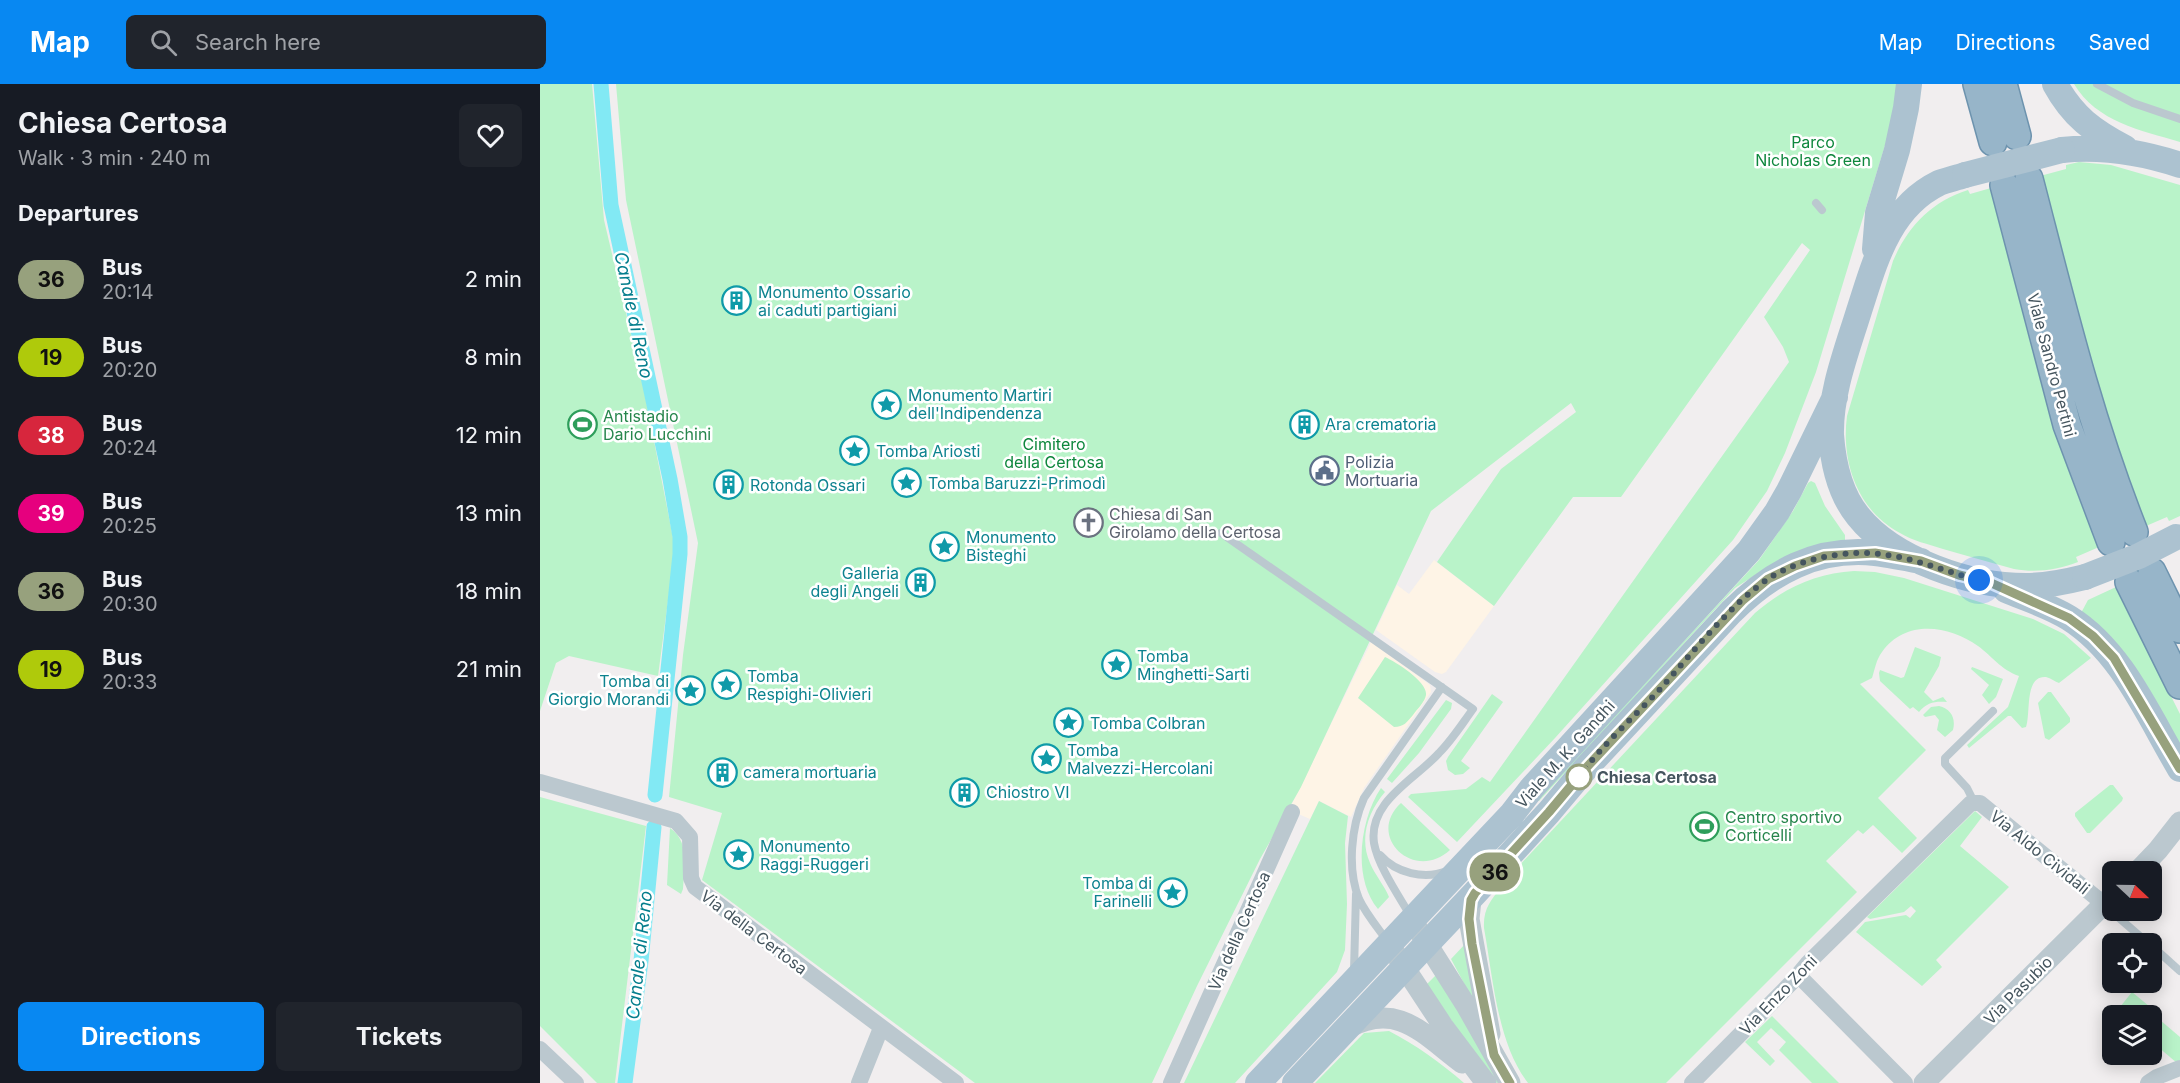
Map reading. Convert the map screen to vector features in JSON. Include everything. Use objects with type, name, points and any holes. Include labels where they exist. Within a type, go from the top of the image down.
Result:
[{"type":"highway","points":[[1977,84],[2005,139],[2003,84]]},
{"type":"highway","name":"Viale Sandro Pertini","points":[[2017,182],[2106,458],[2122,537]]},
{"type":"highway","points":[[2180,629],[2140,577],[2180,685]]},
{"type":"main road","points":[[1873,268],[1878,213],[1897,150],[1909,84]]},
{"type":"main road","points":[[2055,84],[2083,122],[2100,135],[2133,153]]},
{"type":"main road","points":[[2178,536],[2139,556],[2085,577],[2040,586],[1989,582],[1959,575],[1899,550],[1879,537],[1864,522],[1850,504],[1838,473],[1833,447],[1832,420],[1835,397],[1848,347],[1873,268],[1883,240],[1906,207],[1939,183],[2009,162],[2062,150],[2106,149],[2180,165]]},
{"type":"main road","name":"Viale M. K. Gandhi","points":[[1420,932],[1467,862],[1749,551],[1789,491],[1835,397]]},
{"type":"main road","name":"Viale M. K. Gandhi","points":[[1295,1083],[1345,1030],[1397,955],[1420,932],[1475,893],[1586,768],[1731,612],[1768,579],[1801,564],[1837,554],[1875,553],[1921,561]]},
{"type":"main road","points":[[1989,582],[2069,618],[2104,647],[2122,670],[2180,769]]},
{"type":"main road","name":"Viale M. K. Gandhi","points":[[1258,1083],[1354,980],[1397,955]]},
{"type":"street","name":"Via della Certosa","points":[[540,782],[642,810],[681,824],[690,837],[692,878],[695,887],[956,1083]]},
{"type":"street","name":"Via Aldo Cividali","points":[[1863,907],[1969,804],[1974,802],[1980,803],[2102,896]]},
{"type":"street","name":"Via della Certosa","points":[[1171,1083],[1292,812]]},
{"type":"street","points":[[2148,861],[2180,822]]},
{"type":"street","points":[[2158,850],[2180,835]]},
{"type":"street","points":[[1475,893],[1469,925],[1494,1055]]},
{"type":"street","name":"Via Pasubio","points":[[1924,1083],[2102,906]]},
{"type":"street","name":"Via Enzo Zoni","points":[[1692,1083],[1863,907]]},
{"type":"street","points":[[1420,932],[1467,1007],[1510,1083]]},
{"type":"street","points":[[1397,955],[1443,1026],[1484,1082]]},
{"type":"street","points":[[1798,975],[1905,1083]]},
{"type":"street","points":[[1345,1030],[1371,1018],[1396,1018],[1413,1027],[1484,1082]]},
{"type":"street","points":[[859,1083],[881,1028]]},
{"type":"street","points":[[540,1049],[576,1083]]},
{"type":"street","points":[[2148,1083],[2180,1068]]},
{"type":"lane","points":[[2097,84],[2133,103],[2180,118]]},
{"type":"lane","points":[[1221,533],[1473,709],[1438,754],[1382,807],[1374,828],[1376,849],[1420,932]]},
{"type":"lane","points":[[1354,980],[1356,890],[1352,855],[1357,814],[1364,798],[1442,687]]},
{"type":"lane","name":"Via Aldo Cividali","points":[[1974,802],[1967,788],[1945,764],[1946,758],[1993,711]]},
{"type":"lane","points":[[1376,849],[1392,866],[1417,874],[1438,875],[1467,862]]},
{"type":"lane","points":[[1356,890],[1366,912],[1397,955]]},
{"type":"lane","points":[[2128,921],[2140,933]]},
{"type":"lane","points":[[2162,954],[2180,970]]},
{"type":"shaded area","points":[[1434,560],[1494,606],[1446,672],[1442,674],[1435,672],[1376,630],[1397,585],[1409,594]]},
{"type":"shaded area","points":[[1371,642],[1430,685],[1431,692],[1364,788],[1351,817],[1319,801],[1310,819],[1289,810]]},
{"type":"green space","points":[[540,84],[592,84],[604,220],[643,385],[675,548],[658,676],[569,656],[556,663],[540,711]]},
{"type":"green space","name":"Cimitero della Certosa","points":[[616,84],[1901,84],[1893,119],[1816,372],[1785,453],[1767,491],[1733,540],[1555,738],[1457,842],[1408,797],[1411,794],[1466,789],[1482,777],[1490,782],[1789,362],[1783,347],[1764,317],[1810,250],[1802,243],[1621,497],[1573,497],[1494,606],[1437,562],[1501,469],[1576,412],[1571,403],[1431,511],[1301,787],[1260,859],[1152,1083],[975,1083],[702,880],[722,813],[669,797],[683,655],[698,543],[626,200]]},
{"type":"green space","points":[[2074,84],[2180,84],[2180,142],[2135,128],[2107,116],[2084,97]]},
{"type":"green space","points":[[2079,162],[2111,165],[2180,185],[2180,516],[2169,521],[2167,517],[2146,526],[2129,484],[2100,397],[2040,176],[2066,169],[2066,165]]},
{"type":"green space","points":[[1991,188],[2051,415],[2081,504],[2099,547],[2076,557],[2078,562],[2054,569],[2030,571],[2014,569],[1952,552],[1900,533],[1885,523],[1863,498],[1855,483],[1847,450],[1847,416],[1893,261],[1899,248],[1922,217],[1943,201],[1968,190],[1970,194]]},
{"type":"green space","points":[[1811,481],[1815,483],[1825,506],[1845,535],[1845,540],[1782,558],[1735,588],[1539,801],[1537,800],[1759,560]]},
{"type":"green space","name":"Centro sportivo Corticelli","points":[[1840,572],[1875,572],[1904,578],[2033,619],[2064,634],[2091,658],[2059,683],[2046,677],[2034,682],[2026,727],[2022,728],[2011,716],[2008,716],[1969,748],[1967,745],[2008,707],[2019,676],[2002,666],[1978,646],[1954,633],[1928,629],[1915,630],[1892,641],[1880,655],[1872,678],[1860,684],[1926,750],[1878,798],[1917,838],[1902,853],[1873,825],[1863,834],[1858,830],[1826,861],[1857,892],[1666,1083],[1528,1083],[1509,1049],[1498,1009],[1484,928],[1486,910],[1491,900],[1503,886],[1501,885],[1755,613],[1777,596],[1801,583]]},
{"type":"green space","points":[[2116,587],[2180,714],[2180,750],[2081,613],[2088,600]]},
{"type":"green space","points":[[1915,647],[1941,657],[1939,666],[1924,692],[1933,701],[1943,697],[1947,702],[1932,703],[1919,712],[1913,707],[1910,709],[1880,681],[1879,673],[1880,670],[1904,677]]},
{"type":"green space","points":[[1385,657],[1417,679],[1422,684],[1426,695],[1407,722],[1397,727],[1358,698]]},
{"type":"green space","points":[[1972,667],[2003,679],[1996,697],[1989,704],[1982,695],[1989,685],[1971,669]]},
{"type":"green space","points":[[2048,692],[2051,692],[2070,718],[2070,722],[2049,740],[2045,738],[2038,703]]},
{"type":"green space","points":[[1492,694],[1503,702],[1461,761],[1470,768],[1463,774],[1455,775],[1448,770],[1446,761]]},
{"type":"green space","points":[[1446,700],[1452,703],[1451,709],[1419,753],[1392,783],[1387,779]]},
{"type":"green space","points":[[1939,706],[1947,709],[1953,718],[1953,730],[1945,737],[1937,730],[1939,720],[1935,715],[1925,717],[1923,715],[1931,707]]},
{"type":"green space","points":[[2113,785],[2123,798],[2122,801],[2090,833],[2087,833],[2075,813]]},
{"type":"green space","points":[[1381,788],[1385,792],[1374,808],[1365,835],[1370,863],[1389,897],[1378,909],[1365,881],[1362,848],[1368,816]]},
{"type":"green space","points":[[540,797],[646,826],[615,1083],[597,1083],[540,1026]]},
{"type":"green space","points":[[1319,801],[1348,816],[1345,843],[1347,904],[1345,950],[1337,972],[1235,1083],[1184,1083]]},
{"type":"green space","points":[[1401,803],[1450,850],[1436,859],[1422,861],[1409,858],[1398,851],[1391,841],[1388,829],[1391,816]]},
{"type":"green space","points":[[1975,811],[1982,817],[1960,846],[2009,887],[1936,960],[1942,967],[1922,986],[1856,932],[1865,922],[1906,915],[1910,918],[1916,911],[1911,906],[1904,912],[1870,919],[1867,917]]},
{"type":"green space","points":[[670,828],[681,840],[683,848],[684,873],[681,894],[667,885]]},
{"type":"green space","points":[[1466,943],[1476,1006],[1451,959]]},
{"type":"green space","points":[[1437,974],[1502,1083],[1497,1083],[1491,1076],[1426,985]]},
{"type":"green space","points":[[2133,993],[2148,1005],[2122,1005]]},
{"type":"green space","points":[[1772,1016],[1839,1083],[1812,1083],[1779,1050],[1786,1042],[1771,1028],[1757,1042],[1775,1061],[1770,1066],[1745,1042]]},
{"type":"green space","points":[[2162,1022],[2180,1037],[2180,1060],[2177,1063],[2162,1050]]},
{"type":"green space","points":[[1389,1031],[1428,1055],[1464,1083],[1315,1083],[1364,1033]]},
{"type":"waterway","name":"Canale di Reno","points":[[601,84],[611,205],[670,479],[680,537],[655,795]]},
{"type":"waterway","name":"Canale di Reno","points":[[625,1083],[641,961],[654,827]]},
{"type":"bus line","name":"36","points":[[1510,1083],[1494,1055],[1472,944],[1469,919],[1471,900],[1586,768],[1731,612],[1768,579],[1795,566],[1824,556],[1858,553],[1875,553],[1921,561],[1959,575],[1989,582],[2069,618],[2093,636],[2114,658],[2180,769]]},
{"type":"place","name":"Monumento Ossario ai caduti partigiani","points":[[737,301]]},
{"type":"place","name":"Monumento Martiri dell'Indipendenza","points":[[887,404]]},
{"type":"place","name":"Ara crematoria","points":[[1304,424]]},
{"type":"place","name":"Antistadio Dario Lucchini","points":[[582,425]]},
{"type":"place","name":"Tomba Ariosti","points":[[855,451]]},
{"type":"place","name":"Polizia Mortuaria","points":[[1324,471]]},
{"type":"place","name":"Tomba Baruzzi-Primodì","points":[[907,483]]},
{"type":"place","name":"Rotonda Ossari","points":[[729,485]]},
{"type":"place","name":"Chiesa di San Girolamo della Certosa","points":[[1088,523]]},
{"type":"place","name":"Monumento Bisteghi","points":[[945,546]]},
{"type":"place","name":"Galleria degli Angeli","points":[[920,582]]},
{"type":"place","name":"Tomba Minghetti-Sarti","points":[[1116,665]]},
{"type":"place","name":"Tomba Respighi-Olivieri","points":[[726,685]]},
{"type":"place","name":"Tomba di Giorgio Morandi","points":[[690,690]]},
{"type":"place","name":"Tomba Colbran","points":[[1069,723]]},
{"type":"place","name":"Tomba Malvezzi-Hercolani","points":[[1046,759]]},
{"type":"place","name":"camera mortuaria","points":[[722,772]]},
{"type":"place","name":"Chiesa Certosa","points":[[1579,777]]},
{"type":"place","name":"Chiostro VI","points":[[965,792]]},
{"type":"place","name":"Centro sportivo Corticelli","points":[[1704,826]]},
{"type":"place","name":"Monumento Raggi-Ruggeri","points":[[739,855]]},
{"type":"place","name":"Tomba di Farinelli","points":[[1173,892]]},
{"type":"route","points":[[1579,777],[1731,612],[1768,579],[1781,572],[1824,556],[1875,553],[1921,561],[1979,580]]},
{"type":"park label","name":"Parco Nicholas Green","points":[[1813,151]]}]
